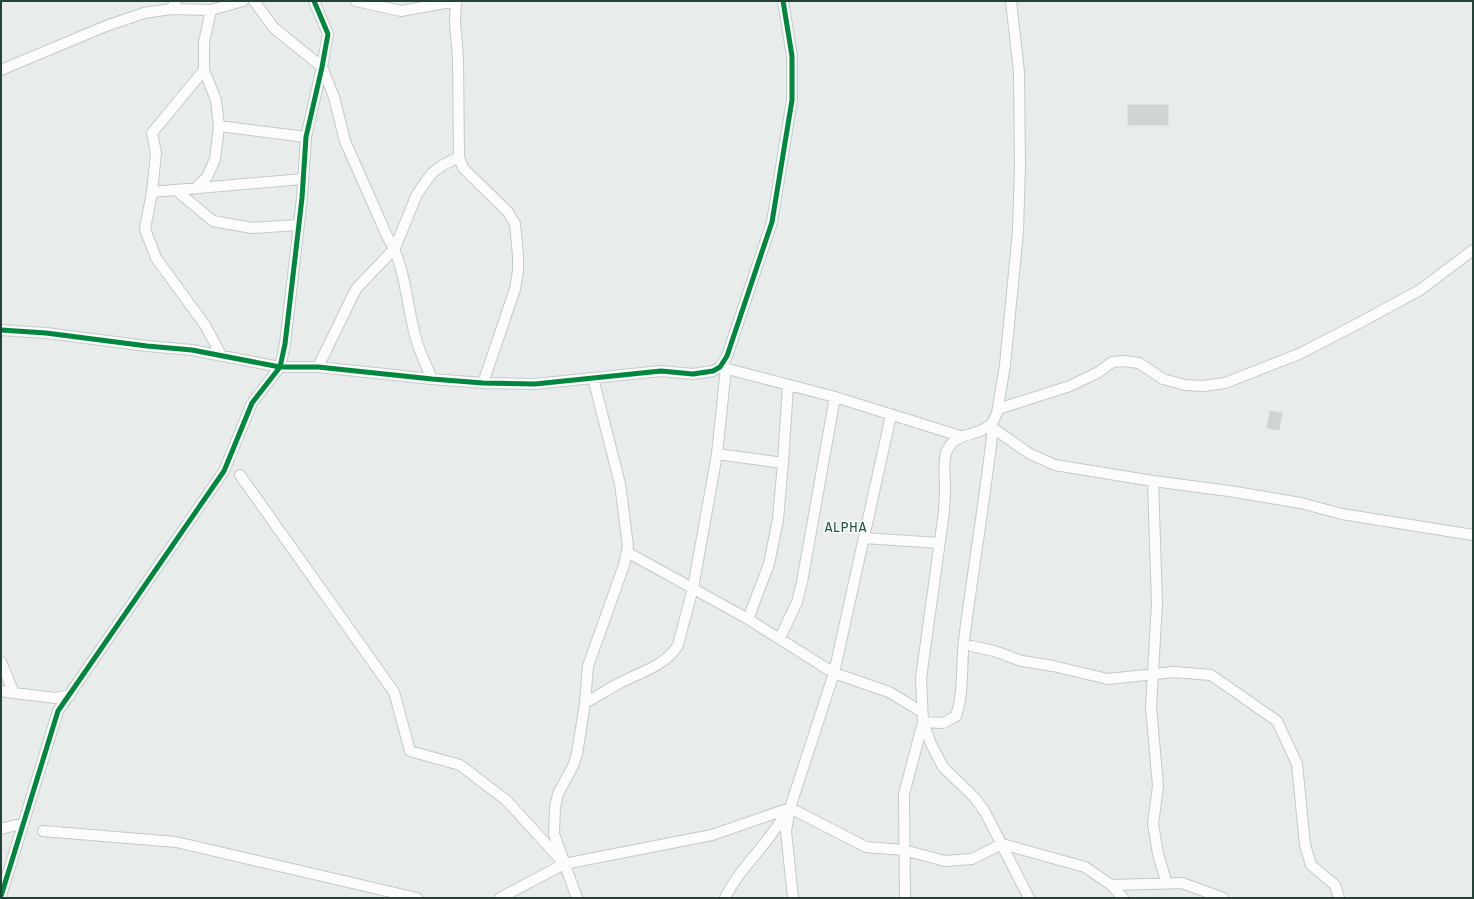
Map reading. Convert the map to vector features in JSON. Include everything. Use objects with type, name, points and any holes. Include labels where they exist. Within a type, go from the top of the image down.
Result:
[{"type":"street","points":[[1,70],[106,26],[144,13],[174,5],[211,10],[243,1]]},
{"type":"street","points":[[254,1],[274,28],[322,66],[334,97],[345,141],[387,236],[395,248],[402,269],[407,302],[417,343],[432,380]]},
{"type":"street","points":[[1,896],[58,711],[224,471],[252,403],[280,366],[285,344],[303,179],[306,137],[328,34],[314,1]]},
{"type":"street","points":[[356,1],[401,10],[456,1],[455,22],[458,58],[459,157],[464,168],[508,212],[515,224],[518,256],[518,271],[515,289],[483,383]]},
{"type":"street","points":[[585,703],[665,660],[673,654],[678,645],[693,588],[717,454],[723,368],[772,222],[792,100],[792,56],[783,1]]},
{"type":"street","points":[[627,552],[748,619],[834,673],[889,692],[923,717],[943,723],[956,716],[960,705],[962,658],[976,548],[988,470],[991,427],[998,409],[1005,365],[1018,231],[1020,166],[1019,72],[1011,1]]},
{"type":"street","points":[[195,189],[207,176],[214,159],[219,126],[216,100],[204,70],[204,42],[211,10]]},
{"type":"street","points":[[204,70],[152,133],[156,153],[152,192],[145,229],[156,258],[205,325],[221,355]]},
{"type":"street","points":[[219,126],[306,137]]},
{"type":"street","points":[[318,367],[356,289],[395,248],[417,194],[432,173],[443,165],[459,157]]},
{"type":"street","points":[[152,192],[178,191],[303,179]]},
{"type":"street","points":[[178,191],[213,221],[252,228],[298,225]]},
{"type":"street","points":[[998,409],[1070,386],[1099,372],[1112,362],[1124,360],[1139,363],[1163,378],[1185,385],[1203,386],[1225,383],[1299,354],[1361,322],[1420,290],[1473,250]]},
{"type":"street","points":[[1,330],[46,333],[147,346],[192,350],[280,366],[318,367],[432,380],[483,383],[535,384],[661,371],[693,374],[723,368],[835,398],[960,436],[974,434],[991,427]]},
{"type":"street","points":[[577,898],[554,834],[555,808],[558,794],[573,766],[577,754],[585,703],[588,666],[624,565],[628,546],[620,484],[593,378]]},
{"type":"street","points":[[748,619],[769,564],[778,519],[788,385]]},
{"type":"street","points":[[780,638],[797,602],[802,582],[835,398]]},
{"type":"street","points":[[792,898],[786,831],[790,808],[834,673],[891,415]]},
{"type":"street","points":[[991,427],[1030,454],[1055,464],[1154,481],[1236,492],[1301,503],[1342,514],[1473,535]]},
{"type":"street","points":[[960,436],[951,445],[944,461],[945,493],[921,678],[923,717],[931,744],[943,767],[975,798],[985,812],[1029,898]]},
{"type":"street","points":[[717,454],[783,463]]},
{"type":"street","points":[[240,475],[394,692],[410,751],[460,766],[471,774],[506,800],[564,864]]},
{"type":"street","points":[[1154,481],[1158,603],[1151,707],[1158,786],[1153,824],[1158,854],[1167,884]]},
{"type":"street","points":[[864,538],[939,543]]},
{"type":"street","points":[[972,646],[994,651],[1022,661],[1053,666],[1108,679],[1174,672],[1211,675],[1277,721],[1297,764],[1305,845],[1311,864],[1335,886],[1339,898]]},
{"type":"street","points":[[1,662],[14,693]]},
{"type":"street","points":[[1,691],[56,698],[70,695]]},
{"type":"street","points":[[905,898],[908,851],[904,794],[923,717]]},
{"type":"street","points":[[725,898],[731,885],[741,871],[790,808]]},
{"type":"street","points":[[500,898],[564,864],[712,835],[790,808],[866,847],[908,851],[945,862],[972,859],[1002,844],[1085,866],[1111,885],[1123,898]]},
{"type":"street","points":[[1,828],[24,823]]},
{"type":"street","points":[[43,831],[176,842],[417,898]]},
{"type":"street","points":[[1111,885],[1182,884],[1223,898]]},
{"type":"building","points":[[1128,105],[1168,105],[1168,125],[1128,125]]},
{"type":"building","points":[[1270,411],[1282,413],[1279,430],[1267,428]]},
{"type":"cycle path","points":[[1,896],[58,711],[224,471],[252,403],[280,367],[285,344],[302,198],[306,137],[328,34],[314,1]]},
{"type":"cycle path","points":[[1,330],[46,333],[147,346],[192,350],[280,367],[318,367],[483,383],[535,384],[661,371],[693,374],[713,371],[720,367],[727,356],[772,222],[792,100],[792,56],[783,1]]},
{"type":"district","name":"ALPHA","points":[[846,527]]}]
